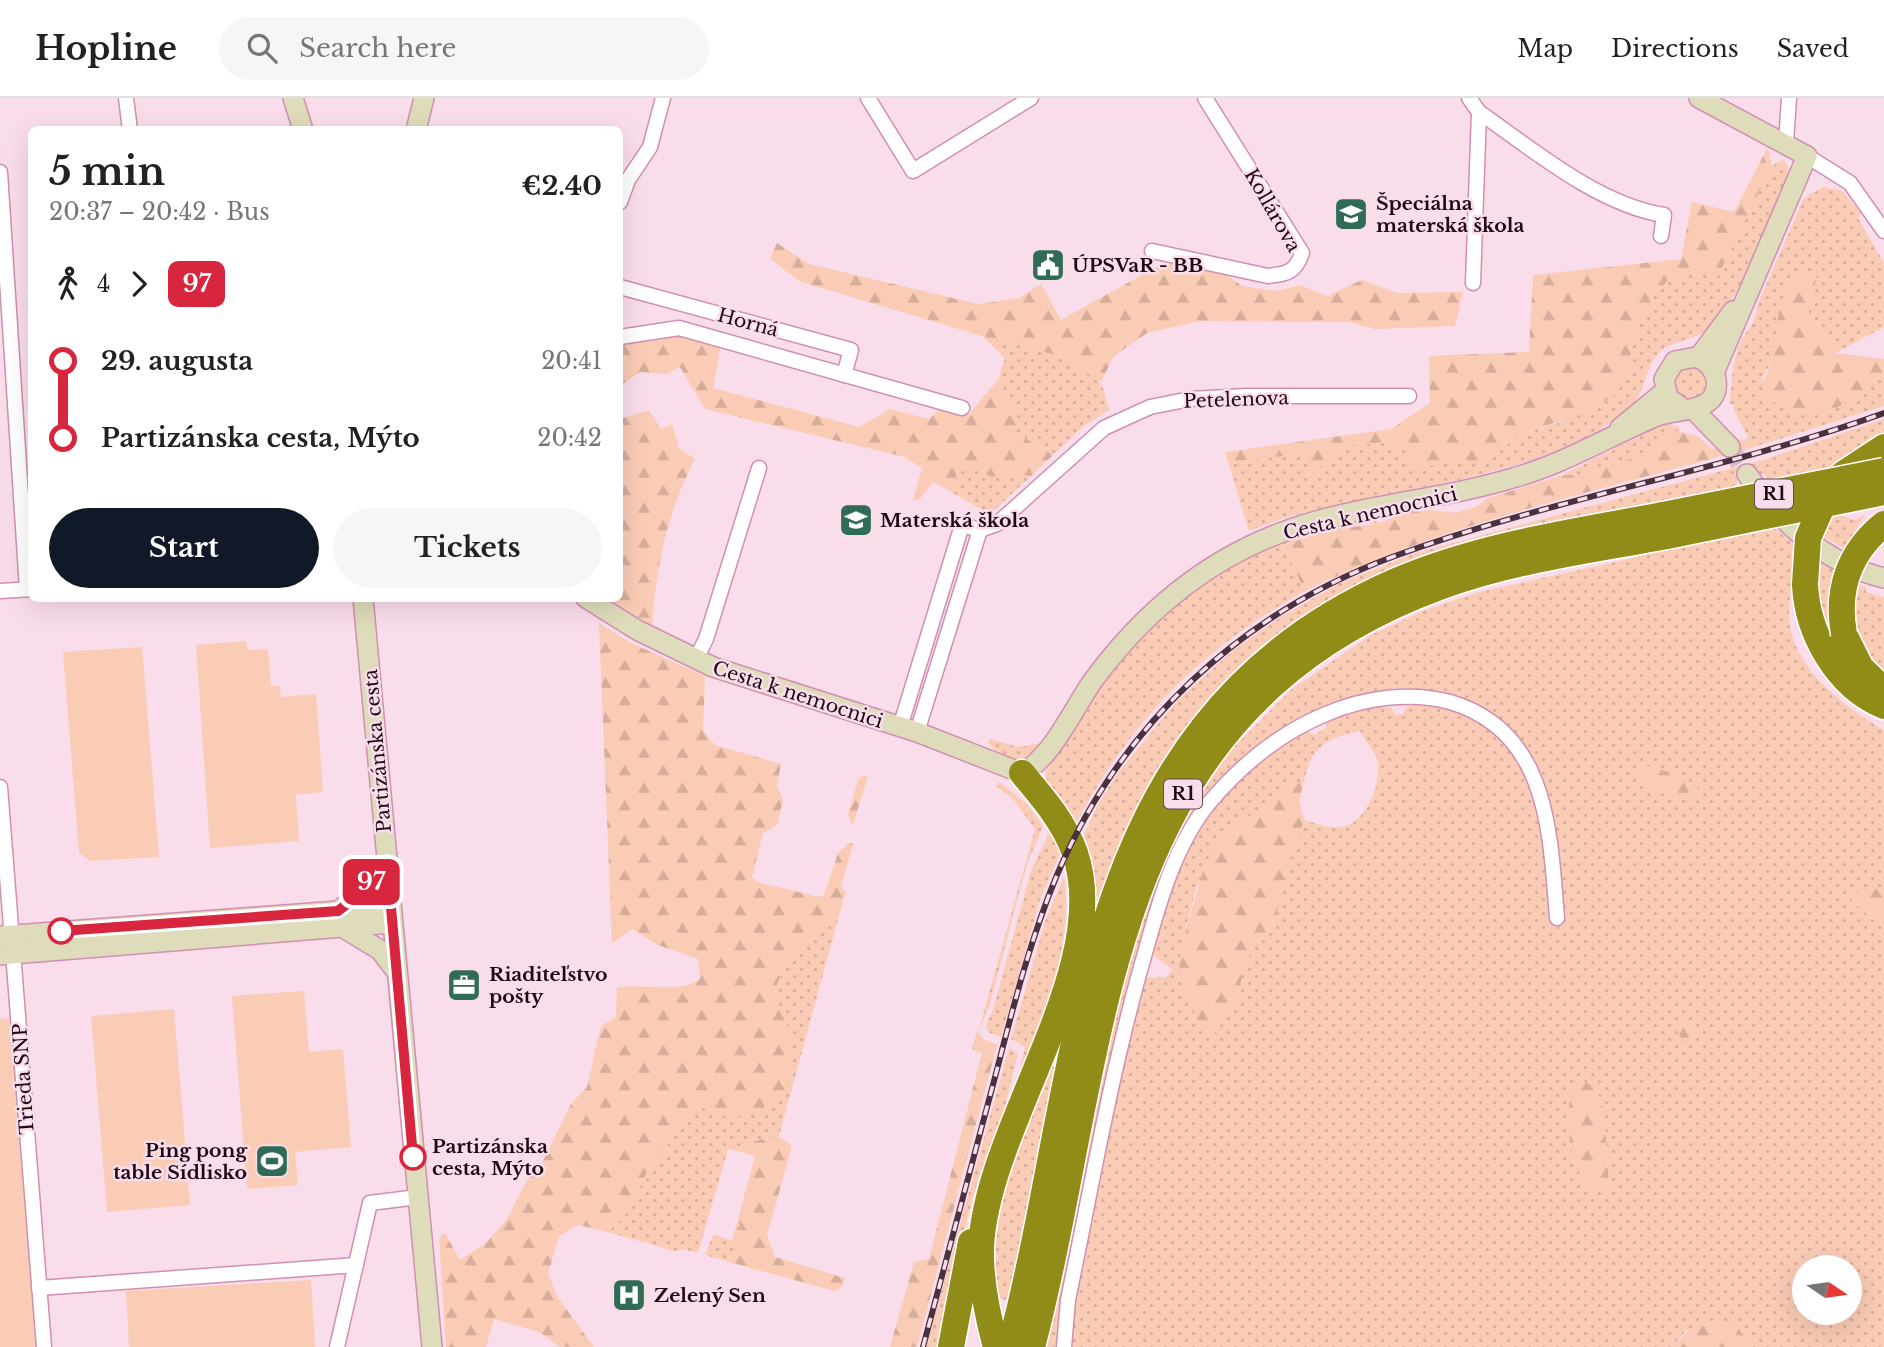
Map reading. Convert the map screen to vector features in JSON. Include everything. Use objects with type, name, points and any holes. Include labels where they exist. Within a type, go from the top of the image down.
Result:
[{"type":"highway","points":[[1884,447],[1843,474],[1826,497],[1812,527],[1805,558],[1805,584],[1815,634],[1835,666],[1861,693],[1884,706]]},
{"type":"highway","name":"R1","points":[[1025,1345],[1121,943],[1159,837],[1185,789],[1211,752],[1253,704],[1298,664],[1382,611],[1445,585],[1884,471]]},
{"type":"highway","name":"R1","points":[[1025,1345],[1020,1305],[1066,1077],[1103,926],[1145,818],[1194,739],[1236,690],[1277,653],[1332,614],[1394,582],[1464,556],[1884,492]]},
{"type":"highway","points":[[1884,524],[1860,547],[1849,567],[1840,606],[1844,634],[1861,668],[1884,690]]},
{"type":"highway","points":[[951,1347],[966,1263],[985,1186],[1061,976],[1073,931],[1074,885],[1062,841],[1022,773]]},
{"type":"highway","points":[[996,1347],[982,1278],[981,1245],[986,1218],[1001,1162],[1072,967],[1083,912],[1079,869],[1067,835],[1056,814],[1022,773]]},
{"type":"street","points":[[126,98],[130,126]]},
{"type":"street","points":[[293,98],[302,126]]},
{"type":"street","points":[[416,126],[424,98]]},
{"type":"street","points":[[624,179],[650,147],[663,98]]},
{"type":"street","points":[[868,98],[913,171],[1031,98]]},
{"type":"street","name":"Kollárova","points":[[1152,251],[1268,276],[1288,274],[1299,264],[1302,253],[1205,98]]},
{"type":"street","points":[[1469,98],[1479,112],[1575,178],[1634,208],[1664,215],[1661,236]]},
{"type":"street","points":[[1699,98],[1786,143],[1850,183],[1884,231]]},
{"type":"street","points":[[1786,143],[1789,98]]},
{"type":"street","points":[[1473,283],[1479,112]]},
{"type":"street","points":[[1714,373],[1698,358],[1684,357],[1673,363],[1665,376],[1665,391],[1672,403],[1689,409],[1730,447],[1712,398],[1716,385],[1714,373],[1807,156]]},
{"type":"street","points":[[0,172],[28,575]]},
{"type":"street","points":[[1698,358],[1753,285]]},
{"type":"street","name":"Horná","points":[[623,287],[851,350],[844,375]]},
{"type":"street","name":"Horná","points":[[623,337],[679,328],[962,408]]},
{"type":"street","name":"Cesta k nemocnici","points":[[1606,441],[1647,402],[1665,391]]},
{"type":"street","name":"Petelenova","points":[[980,530],[997,524],[1104,428],[1150,407],[1189,399],[1409,396]]},
{"type":"street","name":"Cesta k nemocnici","points":[[592,602],[637,630],[696,659],[788,693],[908,730],[1022,773],[1039,761],[1124,642],[1163,601],[1206,570],[1255,544],[1304,524],[1517,477],[1606,441],[1659,415],[1689,409],[1712,398]]},
{"type":"street","name":"Cesta k nemocnici","points":[[696,659],[706,639],[759,468]]},
{"type":"street","points":[[1747,474],[1794,531],[1839,559],[1884,578]]},
{"type":"street","name":"Cesta k nemocnici","points":[[908,730],[962,524],[980,530]]},
{"type":"street","points":[[908,730],[980,530]]},
{"type":"street","points":[[0,591],[28,589]]},
{"type":"street","name":"Partizánska cesta","points":[[363,602],[432,1347]]},
{"type":"street","points":[[1064,1347],[1068,1300],[1128,1010],[1160,900],[1182,847],[1208,804],[1242,769],[1293,730],[1343,706],[1408,697],[1430,698],[1465,707],[1489,721],[1510,739],[1528,764],[1548,823],[1557,918]]},
{"type":"street","name":"Trieda SNP","points":[[0,787],[7,945],[44,1347]]},
{"type":"street","points":[[339,919],[387,862]]},
{"type":"street","points":[[7,945],[391,915]]},
{"type":"street","points":[[339,919],[380,950],[397,972]]},
{"type":"street","points":[[337,1347],[370,1203],[418,1197]]},
{"type":"street","points":[[39,1288],[356,1265]]},
{"type":"green space","points":[[1768,147],[1772,166],[1717,278],[1701,269],[1667,281],[1654,296],[1632,340],[1629,375],[1615,395],[1590,411],[1521,434],[1489,459],[1419,467],[1407,463],[1406,449],[1387,442],[1340,446],[1312,475],[1305,474],[1314,453],[1228,462],[1225,452],[1391,429],[1430,403],[1429,356],[1529,352],[1533,275],[1681,259],[1692,202],[1734,212]]},
{"type":"green space","points":[[1783,159],[1788,167],[1788,174],[1754,256],[1733,298],[1708,329],[1669,346],[1657,355],[1635,401],[1597,431],[1559,450],[1517,465],[1339,504],[1249,531],[1228,462],[1315,453],[1305,474],[1311,475],[1340,446],[1387,442],[1407,449],[1466,459],[1489,459],[1521,434],[1561,422],[1629,375],[1632,340],[1654,296],[1667,281],[1701,269],[1717,277],[1772,166]]},
{"type":"green space","points":[[1823,187],[1842,191],[1861,213],[1858,218],[1884,263],[1884,327],[1835,353],[1822,330],[1808,315],[1776,337],[1772,361],[1761,380],[1838,407],[1864,392],[1884,370],[1884,406],[1754,447],[1734,411],[1734,404],[1729,404],[1737,353],[1741,341],[1753,323],[1757,306],[1804,198]]},
{"type":"green space","points":[[777,243],[809,264],[978,304],[1019,298],[1041,284],[1061,320],[1167,261],[1222,272],[1242,286],[1276,291],[1300,285],[1327,296],[1362,280],[1397,293],[1463,292],[1455,326],[1376,329],[1349,322],[1200,321],[1147,333],[1114,356],[1101,382],[1060,356],[982,336],[801,282],[770,259]]},
{"type":"green space","points":[[1803,272],[1817,275],[1808,315],[1822,330],[1835,353],[1884,359],[1884,370],[1864,392],[1838,407],[1808,416],[1763,398],[1764,379],[1773,357],[1782,300],[1794,280]]},
{"type":"green space","points":[[670,331],[721,344],[713,388],[859,427],[890,409],[929,419],[939,410],[968,415],[998,380],[1012,403],[1017,433],[1053,455],[1031,476],[1008,473],[992,477],[964,464],[957,474],[953,493],[933,482],[920,499],[913,500],[922,468],[905,457],[705,409],[680,367],[666,374],[640,372],[623,384],[623,342]]},
{"type":"green space","points":[[982,336],[1047,352],[1080,366],[1093,374],[1101,384],[1109,410],[1084,426],[1053,455],[1017,433],[1012,403],[998,380],[1005,358]]},
{"type":"green space","points":[[1701,366],[1709,383],[1704,395],[1687,401],[1676,396],[1671,378],[1678,367]]},
{"type":"green space","points":[[649,410],[661,429],[672,424],[679,448],[695,459],[677,500],[664,542],[652,629],[606,602],[623,602],[623,418]]},
{"type":"green space","points":[[1884,419],[1884,433],[1856,449],[1833,471],[1770,483],[1765,475],[1749,471],[1738,478],[1735,490],[1419,559],[1356,588],[1300,621],[1251,659],[1208,702],[1171,750],[1139,804],[1113,864],[1091,929],[1084,835],[1097,806],[1118,773],[1177,701],[1235,649],[1282,616],[1342,582],[1416,553],[1766,459]]},
{"type":"green space","points":[[1665,423],[1679,427],[1680,432],[1671,431],[1659,449],[1588,473],[1560,476]]},
{"type":"green space","points":[[1672,430],[1697,436],[1712,449],[1749,438],[1754,447],[1469,526],[1414,545],[1305,591],[1283,546],[1322,532],[1380,523],[1403,513],[1430,510],[1454,513],[1476,507],[1488,498],[1560,476],[1588,473],[1658,449]]},
{"type":"green space","points":[[964,463],[992,477],[1008,473],[1031,476],[990,514],[953,493],[957,474]]},
{"type":"green space","points":[[1865,514],[1845,549],[1819,534],[1825,518],[1840,515],[1855,520]]},
{"type":"green space","points":[[1368,518],[1380,523],[1366,523],[1283,546],[1305,591],[1233,637],[1172,690],[1120,752],[1075,825],[1045,783],[1047,769],[1101,684],[1146,629],[1173,604],[1202,583],[1263,549],[1296,536]]},
{"type":"green space","points":[[1774,527],[1796,546],[1789,617],[1792,636],[1799,653],[1837,698],[1884,730],[1884,1347],[1753,1347],[1737,1327],[1686,1331],[1672,1347],[1071,1347],[1074,1289],[1141,986],[1147,978],[1167,977],[1172,969],[1154,956],[1153,943],[1172,884],[1190,844],[1216,805],[1249,771],[1307,730],[1314,735],[1326,728],[1329,719],[1375,704],[1392,708],[1394,715],[1403,714],[1407,706],[1436,705],[1472,716],[1493,731],[1510,751],[1523,773],[1540,824],[1548,877],[1549,910],[1557,928],[1563,912],[1552,812],[1541,772],[1525,745],[1506,725],[1476,703],[1440,691],[1395,688],[1351,698],[1312,713],[1206,801],[1156,902],[1057,1347],[1043,1347],[1133,932],[1185,812],[1228,753],[1292,689],[1371,635],[1425,610],[1479,592],[1638,557],[1638,553]],"holes":[[[1360,731],[1376,756],[1378,769],[1375,790],[1358,818],[1342,827],[1304,820],[1294,853],[1285,865],[1284,887],[1275,920],[1255,945],[1243,969],[1178,977],[1182,944],[1196,888],[1227,832],[1272,800],[1285,787],[1304,781],[1311,759],[1329,741]],[[1596,1089],[1604,1112],[1609,1183],[1574,1162],[1570,1131],[1571,1100]]]},
{"type":"green space","points":[[1815,557],[1834,568],[1831,612],[1838,655],[1818,603]]},
{"type":"green space","points":[[1856,584],[1866,587],[1866,592],[1884,597],[1884,679],[1866,656],[1856,636]]},
{"type":"green space","points":[[599,623],[631,643],[705,676],[703,731],[715,745],[781,764],[777,786],[783,800],[777,825],[763,833],[752,877],[758,882],[818,897],[824,895],[838,853],[849,843],[853,844],[841,887],[846,892],[838,919],[787,960],[774,993],[791,1034],[792,1065],[787,1088],[759,1112],[731,1118],[698,1105],[649,1169],[624,1217],[608,1232],[578,1225],[559,1236],[548,1274],[558,1298],[594,1347],[560,1347],[539,1332],[494,1319],[486,1347],[446,1347],[439,1237],[445,1233],[460,1260],[486,1243],[507,1219],[526,1182],[543,1161],[571,1104],[587,1087],[601,1026],[616,1017],[617,988],[681,986],[700,979],[698,959],[658,945],[632,929],[612,943]]},
{"type":"green space","points":[[246,641],[247,650],[268,649],[271,686],[280,686],[281,697],[316,694],[323,792],[296,795],[299,841],[210,848],[196,645]]},
{"type":"green space","points":[[142,647],[159,857],[90,861],[79,853],[63,652]]},
{"type":"green space","points":[[990,739],[1018,747],[1043,743],[1028,761],[1022,762],[1001,755],[988,743]]},
{"type":"green space","points":[[1638,765],[1684,778],[1698,787],[1700,797],[1696,802],[1661,793],[1637,777],[1635,768]]},
{"type":"green space","points":[[868,776],[853,825],[848,815],[858,780]]},
{"type":"green space","points":[[1304,781],[1299,801],[1304,820],[1294,853],[1285,865],[1284,887],[1275,920],[1255,945],[1243,969],[1238,1000],[1213,1036],[1202,1030],[1178,977],[1182,944],[1206,861],[1227,832],[1272,800],[1285,787]]},
{"type":"green space","points":[[999,782],[1028,805],[1043,826],[1026,867],[989,1007],[978,1033],[1035,829],[1013,799],[996,786]]},
{"type":"green space","points":[[1050,831],[1061,852],[1041,897],[1001,1037],[988,1032],[986,1025],[993,1010],[1031,871]]},
{"type":"green space","points":[[1064,876],[1065,930],[1061,956],[1046,1006],[1017,1082],[1025,1047],[1011,1039],[1045,922]]},
{"type":"green space","points":[[1871,888],[1884,891],[1884,924],[1873,920],[1851,900],[1859,891]]},
{"type":"green space","points":[[838,919],[779,1136],[750,1142],[744,1153],[728,1149],[698,1253],[684,1249],[674,1251],[608,1232],[624,1217],[649,1169],[698,1105],[731,1118],[759,1112],[791,1034],[774,994],[787,960]]},
{"type":"green space","points":[[1074,986],[1006,1300],[998,1298],[995,1260],[998,1220],[1006,1180],[1031,1099]]},
{"type":"green space","points":[[304,991],[309,1052],[343,1049],[351,1147],[295,1152],[298,1185],[247,1189],[232,996]]},
{"type":"green space","points":[[174,1009],[190,1205],[107,1212],[91,1016]]},
{"type":"green space","points":[[14,1018],[41,1347],[0,1347],[0,1019]]},
{"type":"green space","points":[[1689,1022],[1696,1025],[1699,1032],[1696,1039],[1689,1042],[1682,1039],[1679,1032],[1682,1025]]},
{"type":"green space","points":[[977,1030],[983,1039],[997,1045],[917,1347],[890,1347],[914,1262],[929,1259],[982,1053],[972,1049]]},
{"type":"green space","points":[[1009,1048],[1018,1053],[1002,1119],[978,1179],[962,1239],[942,1347],[926,1347]]},
{"type":"green space","points":[[1578,1077],[1596,1089],[1604,1112],[1609,1183],[1607,1191],[1592,1189],[1574,1161],[1568,1118],[1571,1095]]},
{"type":"green space","points":[[779,1136],[792,1146],[767,1235],[775,1257],[845,1278],[841,1288],[834,1291],[729,1262],[740,1234],[739,1216],[755,1156],[744,1153],[750,1142]]},
{"type":"green space","points":[[739,1216],[740,1234],[729,1262],[705,1255],[713,1235],[732,1240]]},
{"type":"green space","points":[[311,1280],[315,1347],[129,1347],[126,1291]]},
{"type":"green space","points":[[1719,1321],[1737,1327],[1753,1347],[1672,1347],[1698,1322]]},
{"type":"tunnel","points":[[1730,447],[1747,474]]},
{"type":"railway","points":[[923,1347],[1022,977],[1057,875],[1083,821],[1115,770],[1151,724],[1191,681],[1236,643],[1284,610],[1337,581],[1392,557],[1452,536],[1762,452],[1884,413]]},
{"type":"bus line","name":"97","points":[[61,931],[338,911],[362,892],[387,862],[413,1157]]},
{"type":"place","name":"Špeciálna materská škola","points":[[1351,214]]},
{"type":"place","name":"ÚPSVaR - BB","points":[[1048,265]]},
{"type":"place","name":"Materská škola","points":[[856,520]]},
{"type":"place","name":"Riaditeľstvo pošty","points":[[464,985]]},
{"type":"place","name":"Partizánska cesta, Mýto","points":[[413,1157]]},
{"type":"place","name":"Ping pong table Sídlisko","points":[[272,1161]]},
{"type":"place","name":"Zelený Sen","points":[[629,1295]]}]
